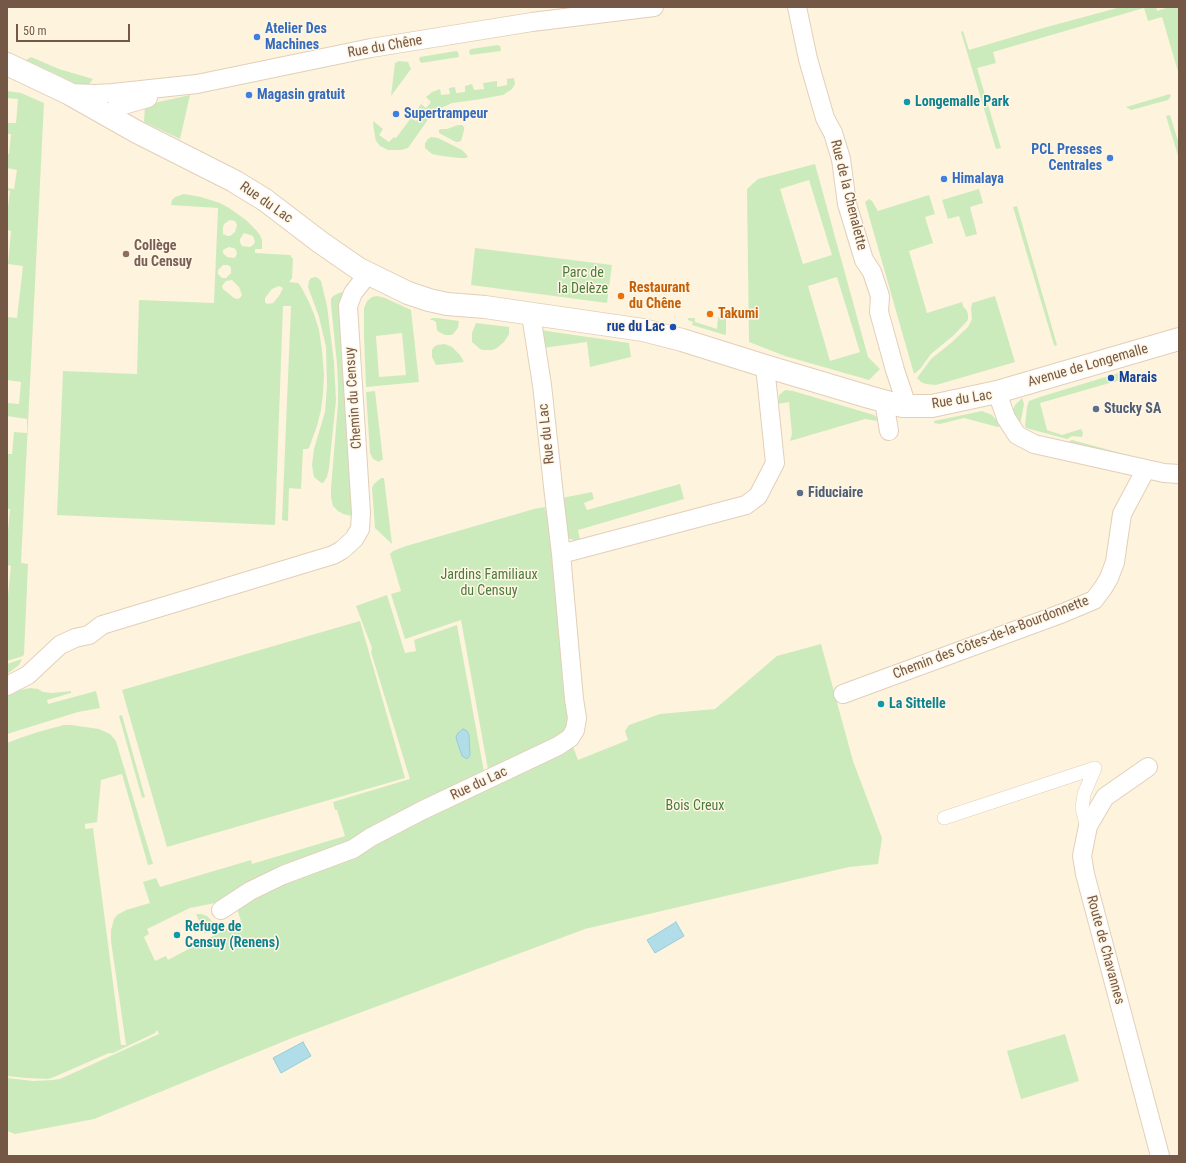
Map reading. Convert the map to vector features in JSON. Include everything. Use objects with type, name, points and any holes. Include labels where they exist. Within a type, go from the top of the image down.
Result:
[{"type":"street","name":"Rue du Chêne","points":[[68,93],[113,93],[197,84],[371,48],[538,22],[654,7]]},
{"type":"street","name":"Rue de la Chenalette","points":[[797,7],[808,59],[825,118],[833,133],[841,159],[847,204],[864,260],[872,272],[880,296],[879,312],[895,370],[898,404]]},
{"type":"street","name":"Rue du Lac","points":[[7,64],[68,93],[258,194],[320,242],[368,274],[408,293],[447,304],[485,307],[643,330],[682,340],[765,366],[898,404],[932,406],[997,392],[1006,418],[1017,436],[1034,444],[1164,473],[1179,474]]},
{"type":"street","points":[[122,123],[115,114],[115,109],[117,107],[197,84]]},
{"type":"street","name":"Chemin du Censuy","points":[[7,686],[28,675],[60,645],[75,638],[89,635],[102,625],[333,555],[350,544],[360,529],[361,513],[348,306],[353,293],[368,274]]},
{"type":"street","name":"Rue du Lac","points":[[221,910],[257,888],[284,874],[353,849],[371,837],[422,810],[558,746],[570,738],[575,730],[577,718],[561,554],[542,386],[531,314]]},
{"type":"street","name":"Avenue de Longemalle","points":[[997,392],[1179,339]]},
{"type":"street","points":[[561,554],[746,505],[758,496],[775,463],[765,366]]},
{"type":"street","name":"Chemin des Côtes-de-la-Bourdonnette","points":[[843,694],[1063,613],[1094,600],[1104,588],[1115,562],[1122,514],[1146,469]]},
{"type":"street","name":"Route de Chavannes","points":[[1148,767],[1105,797],[1088,826],[1082,856],[1085,874],[1160,1156]]},
{"type":"street","points":[[944,818],[1095,768],[1084,794],[1082,808],[1088,826]]},
{"type":"green space","points":[[1121,7],[1156,7],[1157,11],[1169,7],[1179,7],[1179,75],[1162,17],[1148,21],[1144,8],[993,52],[996,63],[977,68],[1001,148],[996,149],[961,32],[963,31],[969,50]]},
{"type":"green space","points":[[498,45],[500,46],[501,51],[470,55],[469,51],[471,49]]},
{"type":"green space","points":[[456,51],[458,52],[459,57],[421,63],[419,59],[420,57]]},
{"type":"green space","points":[[31,57],[59,69],[93,79],[88,86],[77,84],[26,60]]},
{"type":"green space","points":[[399,61],[408,62],[411,69],[391,96],[395,63]]},
{"type":"green space","points":[[514,78],[515,84],[512,89],[503,95],[452,103],[441,108],[432,114],[408,148],[401,150],[388,150],[380,146],[376,141],[373,121],[383,129],[379,135],[389,142],[394,137],[396,138],[411,118],[416,121],[422,114],[417,110],[421,104],[426,108],[431,102],[426,97],[432,92],[440,89],[441,95],[450,94],[449,88],[455,87],[456,93],[465,92],[465,86],[472,84],[474,90],[484,89],[483,83],[497,81],[497,87],[507,85],[507,79]]},
{"type":"green space","points":[[7,91],[21,93],[44,103],[21,563],[28,564],[24,654],[23,656],[7,661],[7,605],[11,566],[7,565],[7,531],[10,509],[7,509],[7,454],[12,454],[14,432],[27,433],[27,419],[7,416],[7,403],[19,404],[21,382],[7,380],[7,317],[17,318],[23,266],[8,264],[11,231],[7,230],[10,191],[7,190],[7,188],[14,189],[17,170],[7,168],[7,154],[9,154],[11,134],[7,134],[7,123],[16,123],[18,99],[7,98]]},
{"type":"green space","points":[[1170,94],[1171,96],[1168,100],[1131,110],[1126,107]]},
{"type":"green space","points":[[190,95],[180,139],[144,122],[145,105]]},
{"type":"green space","points":[[1170,115],[1179,144],[1179,159],[1166,116]]},
{"type":"green space","points":[[462,125],[464,127],[461,141],[456,142],[439,133],[439,130],[441,129],[447,129]]},
{"type":"green space","points":[[431,137],[438,138],[462,150],[468,157],[460,158],[432,154],[425,148],[425,143]]},
{"type":"green space","points":[[815,164],[868,357],[880,369],[869,380],[785,356],[749,342],[747,189],[758,179]],"holes":[[[809,180],[832,255],[803,264],[780,189]],[[837,277],[860,352],[830,361],[808,286]]]},
{"type":"green space","points":[[979,189],[983,203],[970,207],[977,234],[966,237],[959,216],[948,219],[942,200]]},
{"type":"green space","points":[[184,194],[201,197],[220,203],[246,220],[260,235],[262,240],[262,249],[255,249],[255,253],[290,255],[293,259],[292,278],[289,282],[298,283],[300,285],[314,314],[319,330],[324,375],[321,410],[309,448],[303,449],[301,489],[289,488],[288,521],[282,520],[291,306],[283,306],[275,525],[57,515],[63,371],[137,374],[139,300],[214,303],[218,208],[171,205],[172,200],[175,197]],"holes":[[[230,220],[235,221],[237,225],[235,232],[230,236],[223,234],[224,224]],[[244,233],[253,236],[255,242],[250,247],[242,246],[240,239]],[[229,247],[234,248],[237,253],[234,258],[227,257],[223,253],[223,250]],[[223,265],[227,265],[230,266],[231,273],[226,278],[222,278],[218,274],[218,270]],[[232,280],[239,287],[242,295],[238,299],[234,298],[223,289],[222,286],[226,281]],[[279,286],[283,288],[273,303],[267,304],[265,302],[265,298],[272,289]]]},
{"type":"green space","points":[[929,195],[935,214],[925,217],[933,243],[909,251],[927,313],[962,302],[967,311],[968,320],[954,335],[931,354],[920,369],[914,374],[865,202],[869,199],[872,201],[878,211]]},
{"type":"green space","points":[[1017,206],[1057,345],[1055,346],[1013,207]]},
{"type":"green space","name":"Parc de la Delèze","points":[[475,248],[612,265],[607,303],[471,285]]},
{"type":"green space","points":[[315,277],[321,281],[327,306],[334,362],[336,400],[329,468],[327,477],[323,483],[314,477],[312,465],[314,449],[325,412],[327,386],[326,347],[319,317],[308,287],[311,278]]},
{"type":"green space","points":[[343,292],[341,301],[353,512],[352,516],[338,511],[333,506],[331,497],[338,404],[338,384],[331,299],[333,296]]},
{"type":"green space","points":[[377,296],[385,298],[411,310],[419,382],[366,387],[364,308],[367,301],[372,297]],"holes":[[[402,333],[406,375],[379,377],[376,336]]]},
{"type":"green space","points":[[995,296],[1015,362],[936,385],[921,382],[917,378],[931,359],[968,327],[972,319],[972,303]]},
{"type":"green space","points":[[718,317],[726,317],[725,335],[692,325],[693,322],[688,320],[688,318],[695,318],[695,322],[717,329]]},
{"type":"green space","points":[[432,318],[459,321],[458,328],[453,334],[445,335],[437,330],[436,322],[430,320]]},
{"type":"green space","points":[[476,323],[509,327],[509,334],[504,342],[497,348],[492,350],[480,349],[472,342],[472,333]]},
{"type":"green space","points":[[540,330],[629,343],[631,357],[590,367],[587,342],[542,348]]},
{"type":"green space","points":[[445,344],[452,347],[460,355],[464,362],[436,365],[432,357],[432,350],[437,345]]},
{"type":"green space","points":[[1125,371],[1127,378],[1040,403],[1047,430],[1062,435],[1081,429],[1083,433],[1082,437],[1072,436],[1067,439],[1026,428],[1027,407],[1029,401]]},
{"type":"green space","points":[[785,390],[793,391],[874,415],[878,418],[878,421],[865,419],[790,441],[792,434],[789,402],[778,404],[779,395]]},
{"type":"green space","points":[[375,391],[383,460],[379,462],[373,459],[370,453],[366,392]]},
{"type":"green space","points":[[1022,398],[1024,404],[1019,430],[1012,412],[1015,405]]},
{"type":"green space","points":[[982,411],[992,415],[1000,426],[998,427],[964,418],[940,424],[934,423],[934,421]]},
{"type":"green space","points":[[1072,440],[1128,455],[1128,458],[1066,443]]},
{"type":"green space","points":[[381,478],[384,478],[392,544],[375,528],[372,488]]},
{"type":"green space","points":[[680,484],[684,499],[578,530],[580,540],[567,538],[557,499],[592,492],[594,499],[584,503],[587,510]]},
{"type":"green space","name":"Jardins Familiaux du Censuy","points":[[545,507],[554,569],[571,730],[489,775],[461,620],[405,639],[391,594],[401,591],[390,554],[393,551],[406,546]]},
{"type":"green space","name":"Bois Creux","points":[[387,595],[405,653],[416,651],[414,640],[457,625],[485,777],[352,845],[220,902],[190,908],[147,929],[149,934],[144,937],[155,961],[166,956],[168,960],[241,921],[237,909],[240,903],[572,744],[578,760],[628,740],[625,731],[629,725],[660,714],[715,709],[777,656],[821,644],[853,761],[882,838],[878,864],[849,867],[585,929],[292,1038],[94,1119],[15,1134],[7,1131],[7,1078],[33,1081],[60,1079],[159,1034],[157,1030],[155,1033],[113,1053],[109,1053],[48,1079],[7,1076],[7,743],[64,725],[99,729],[110,734],[116,741],[153,864],[148,865],[122,774],[101,780],[97,822],[85,824],[85,829],[93,828],[121,1045],[126,1045],[111,941],[111,930],[114,919],[117,915],[126,910],[150,903],[143,882],[156,878],[160,887],[251,860],[252,864],[345,836],[333,802],[410,779],[371,652],[372,648],[356,606]]},
{"type":"green space","points":[[360,621],[405,778],[167,847],[122,690]]},
{"type":"green space","points":[[22,659],[19,665],[7,674],[7,664]]},
{"type":"green space","points":[[30,688],[52,693],[71,691],[71,693],[47,700],[48,704],[96,691],[100,708],[78,712],[7,734],[7,696],[20,690]]},
{"type":"green space","points":[[122,715],[145,797],[142,798],[119,716]]},
{"type":"green space","points":[[196,914],[207,916],[212,921],[213,926],[205,934]]},
{"type":"green space","points":[[1065,1034],[1079,1081],[1021,1099],[1007,1051]]},
{"type":"water","points":[[463,729],[467,731],[469,735],[470,755],[467,759],[462,756],[456,737]]},
{"type":"water","points":[[676,922],[684,936],[655,953],[647,940]]},
{"type":"water","points":[[303,1042],[311,1056],[281,1073],[273,1058]]},
{"type":"place","name":"Atelier Des Machines","points":[[257,37]]},
{"type":"place","name":"Magasin gratuit","points":[[249,95]]},
{"type":"place","name":"Longemalle Park","points":[[907,102]]},
{"type":"place","name":"Supertrampeur","points":[[396,114]]},
{"type":"place","name":"PCL Presses Centrales","points":[[1110,158]]},
{"type":"place","name":"Himalaya","points":[[944,179]]},
{"type":"place","name":"Collège du Censuy","points":[[126,254]]},
{"type":"place","name":"Restaurant du Chêne","points":[[621,296]]},
{"type":"place","name":"Takumi","points":[[710,314]]},
{"type":"place","name":"rue du Lac","points":[[673,327]]},
{"type":"place","name":"Marais","points":[[1111,378]]},
{"type":"place","name":"Stucky SA","points":[[1096,409]]},
{"type":"place","name":"Fiduciaire","points":[[800,493]]},
{"type":"place","name":"La Sittelle","points":[[881,704]]},
{"type":"place","name":"Refuge de Censuy (Renens)","points":[[177,935]]}]
